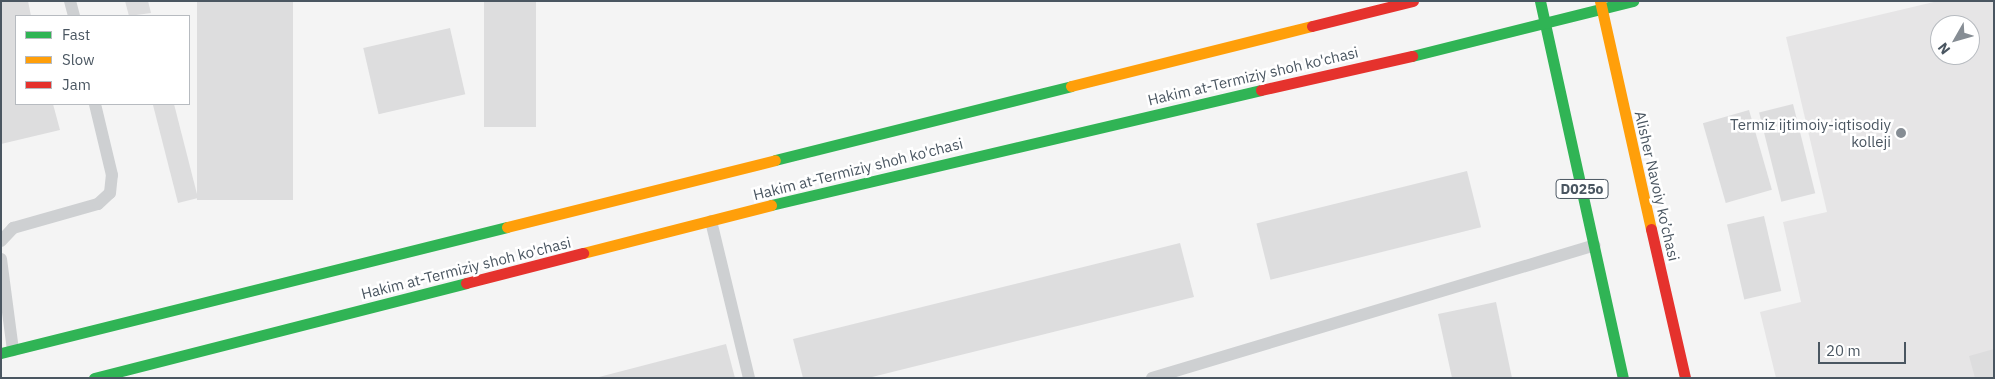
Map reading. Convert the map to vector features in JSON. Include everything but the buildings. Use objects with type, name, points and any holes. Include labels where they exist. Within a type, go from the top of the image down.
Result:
[{"type":"main road","name":"Hakim at-Termiziy shoh ko'chasi","points":[[7,351],[1414,1]]},
{"type":"main road","name":"D025o","points":[[1540,1],[1623,378]]},
{"type":"main road","name":"Hakim at-Termiziy shoh ko'chasi","points":[[94,378],[914,169],[1546,26],[1601,5],[1633,1]]},
{"type":"main road","name":"Alisher Navoiy ko’chasi","points":[[1601,5],[1685,378]]},
{"type":"lane","points":[[70,1],[74,15]]},
{"type":"lane","points":[[1,241],[13,228],[98,204],[110,193],[112,175],[95,105]]},
{"type":"lane","points":[[711,221],[749,378]]},
{"type":"lane","points":[[1152,378],[1594,246]]},
{"type":"lane","points":[[1,259],[7,351]]},
{"type":"shaded area","name":"Termiz ijtimoiy-iqtisodiy kolleji","points":[[1938,1],[1994,1],[1994,378],[1776,378],[1760,312],[1801,302],[1783,222],[1827,212],[1786,37]]},
{"type":"traffic: fast","points":[[1540,1],[1623,378]]},
{"type":"traffic: fast","points":[[1412,56],[1633,1]]},
{"type":"traffic: fast","points":[[775,160],[1071,86]]},
{"type":"traffic: fast","points":[[771,205],[1261,90]]},
{"type":"traffic: fast","points":[[1,353],[507,227]]},
{"type":"traffic: fast","points":[[94,378],[466,283]]},
{"type":"traffic: slow","points":[[1600,1],[1651,229]]},
{"type":"traffic: slow","points":[[1071,86],[1312,26]]},
{"type":"traffic: slow","points":[[507,227],[775,160]]},
{"type":"traffic: slow","points":[[583,253],[771,205]]},
{"type":"traffic: jam","points":[[1312,26],[1413,1]]},
{"type":"traffic: jam","points":[[1261,90],[1412,56]]},
{"type":"traffic: jam","points":[[1651,229],[1685,378]]},
{"type":"traffic: jam","points":[[466,283],[583,253]]},
{"type":"place","name":"Termiz ijtimoiy-iqtisodiy kolleji","points":[[1901,133]]}]
